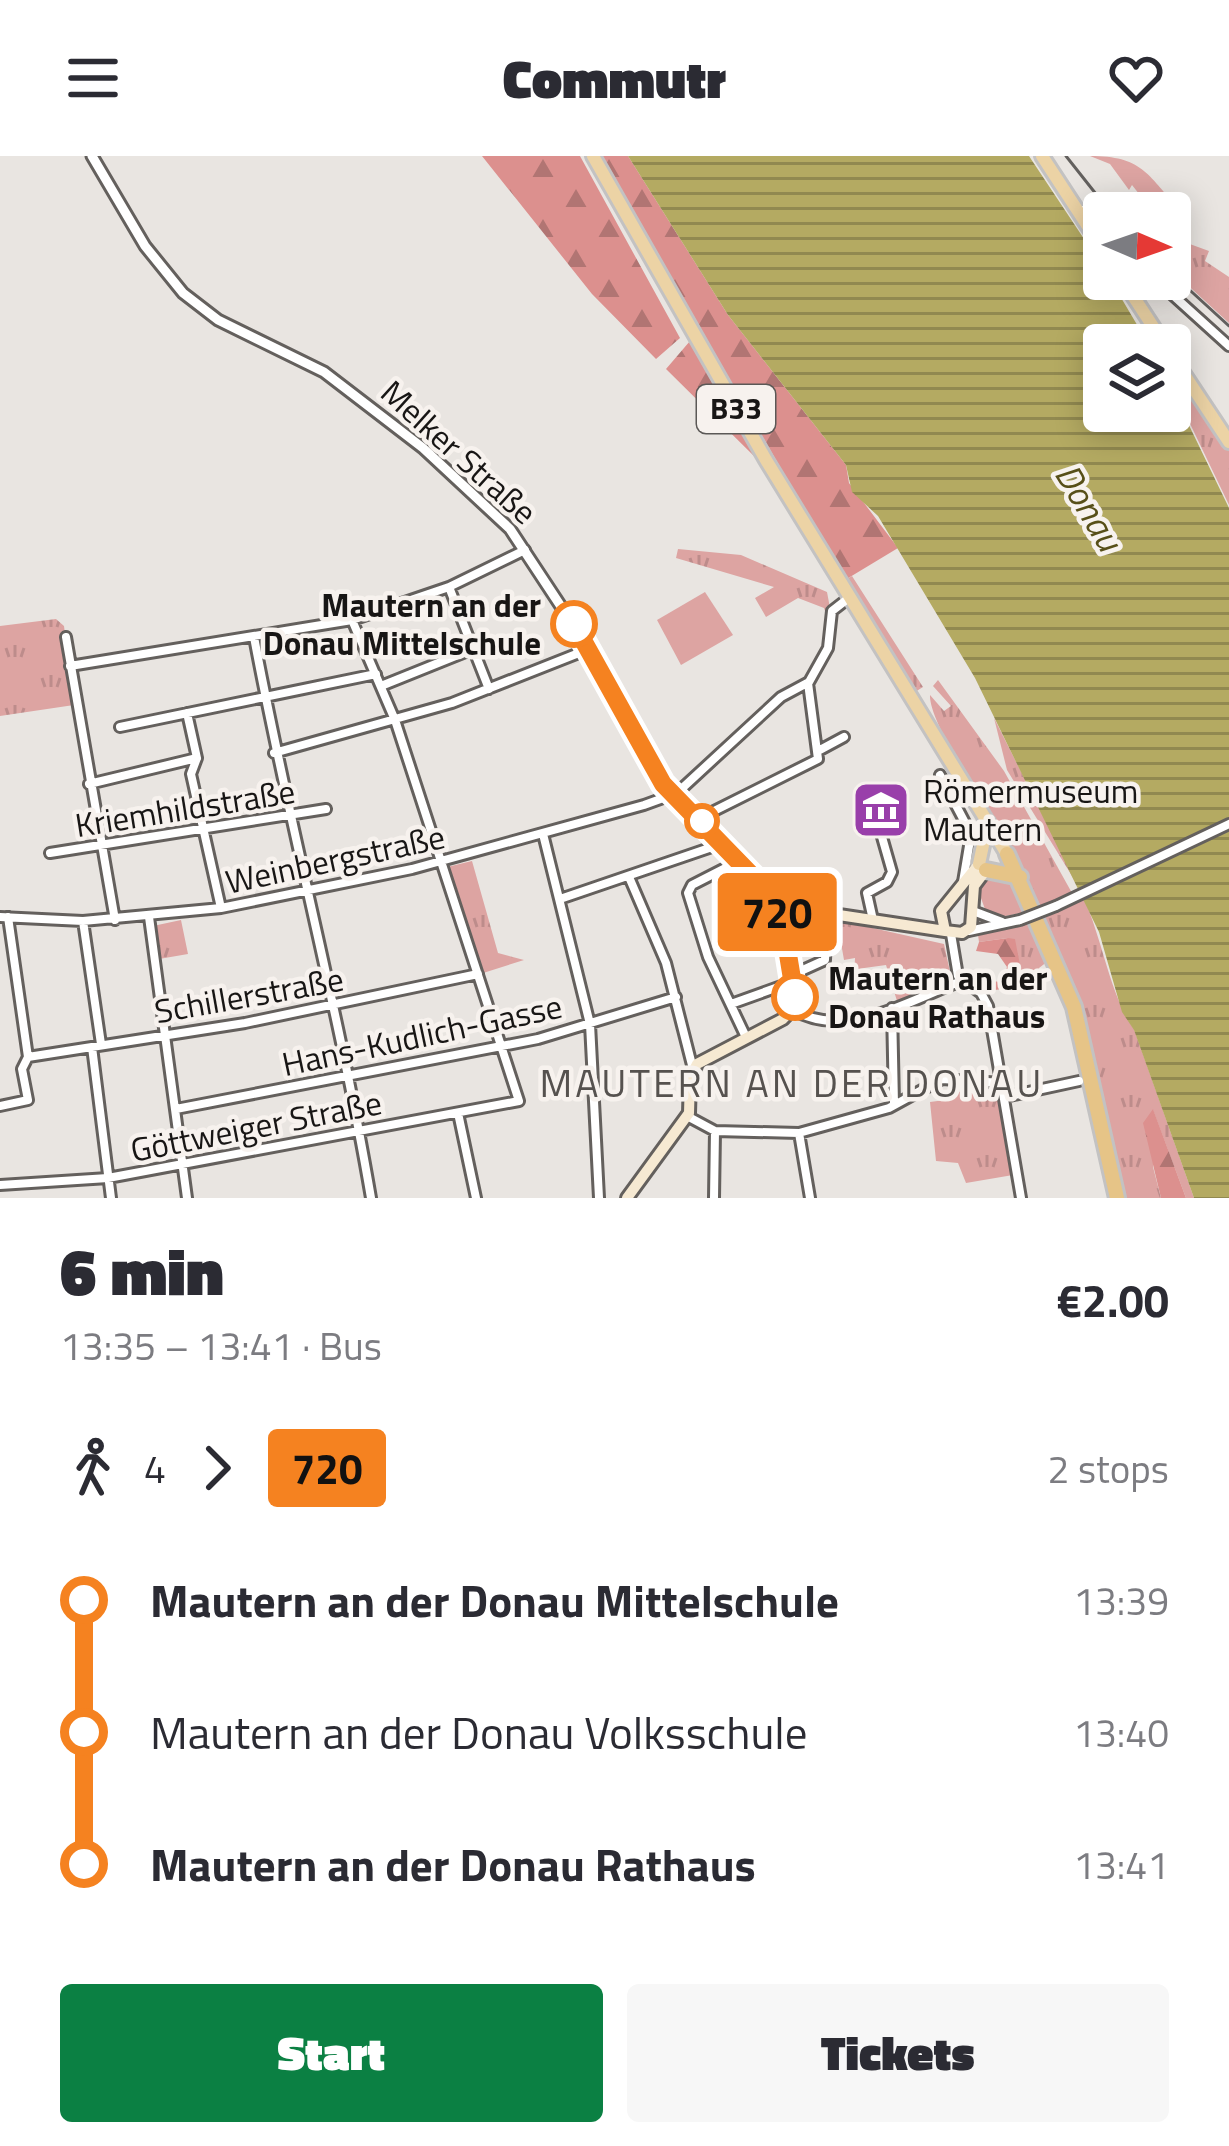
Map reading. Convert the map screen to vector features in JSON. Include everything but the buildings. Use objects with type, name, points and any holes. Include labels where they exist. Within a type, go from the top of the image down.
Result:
[{"type":"highway","name":"B33","points":[[1007,854],[1074,1007],[1117,1198]]},
{"type":"highway","points":[[977,863],[1020,878]]},
{"type":"main road","name":"B33","points":[[593,156],[850,597],[1007,854]]},
{"type":"main road","points":[[1042,156],[1083,219]]},
{"type":"main road","points":[[1191,385],[1229,442]]},
{"type":"main road","points":[[627,1198],[687,1116],[693,1069],[745,1035],[783,1019],[792,1009],[794,978],[782,918],[827,913],[967,932],[988,820]]},
{"type":"main road","points":[[945,929],[943,908],[954,902],[977,863],[1007,854]]},
{"type":"main road","points":[[954,902],[972,909]]},
{"type":"street","name":"Melker Straße","points":[[92,156],[145,246],[183,293],[218,320],[278,345],[324,372],[424,448],[526,549],[672,794],[766,890],[782,918]]},
{"type":"street","points":[[1063,188],[1083,208]]},
{"type":"street","points":[[1178,300],[1229,346]]},
{"type":"street","points":[[70,666],[352,620],[449,587],[526,549]]},
{"type":"street","points":[[449,587],[489,689]]},
{"type":"street","points":[[672,794],[781,697],[808,682],[828,648],[832,611],[850,597]]},
{"type":"street","points":[[352,620],[395,720],[501,1045]]},
{"type":"street","points":[[66,637],[115,920]]},
{"type":"street","points":[[254,637],[274,753],[352,1076],[371,1198]]},
{"type":"street","points":[[274,753],[489,689],[589,649]]},
{"type":"street","points":[[381,686],[473,650]]},
{"type":"street","points":[[120,727],[376,674]]},
{"type":"street","points":[[700,818],[818,759],[808,682]]},
{"type":"street","points":[[187,713],[196,758],[191,774],[221,908]]},
{"type":"street","points":[[818,751],[844,737]]},
{"type":"street","points":[[89,784],[196,758]]},
{"type":"street","points":[[940,775],[969,826],[977,863]]},
{"type":"street","name":"Weinbergstraße","points":[[4,917],[115,920],[221,908],[443,862],[672,794]]},
{"type":"street","name":"Kriemhildstraße","points":[[50,854],[326,809]]},
{"type":"street","points":[[874,922],[867,893],[887,882],[892,872],[876,816]]},
{"type":"street","points":[[967,932],[1056,906],[1229,824]]},
{"type":"street","points":[[543,835],[590,1024],[599,1198]]},
{"type":"street","points":[[560,898],[722,843]]},
{"type":"street","points":[[737,862],[692,885],[688,893],[745,1035]]},
{"type":"street","points":[[629,877],[676,997],[693,1069]]},
{"type":"street","points":[[972,909],[992,921],[1018,920]]},
{"type":"street","points":[[731,1004],[824,961],[827,913]]},
{"type":"street","points":[[149,916],[169,1035],[187,1198]]},
{"type":"street","points":[[0,1106],[26,1103],[22,1070],[28,1057],[4,917]]},
{"type":"street","points":[[83,921],[111,1198]]},
{"type":"street","points":[[945,929],[955,971],[981,992],[988,1006],[1022,1198]]},
{"type":"street","name":"Schillerstraße","points":[[28,1057],[336,1006],[478,974]]},
{"type":"street","points":[[792,1009],[835,1022],[962,981]]},
{"type":"street","name":"Hans-Kudlich-Gasse","points":[[176,1109],[501,1045],[676,997]]},
{"type":"street","points":[[892,1007],[894,1104]]},
{"type":"street","name":"Göttweiger Straße","points":[[0,1185],[108,1178],[519,1101],[501,1045]]},
{"type":"street","points":[[687,1116],[715,1132],[799,1133],[894,1104],[942,1079],[1002,1084]]},
{"type":"street","points":[[1005,1096],[1078,1081]]},
{"type":"street","points":[[458,1113],[476,1198]]},
{"type":"street","points":[[714,1198],[715,1132]]},
{"type":"street","points":[[799,1133],[810,1198]]},
{"type":"green space","points":[[482,156],[580,156],[680,338],[656,359],[592,294]]},
{"type":"green space","points":[[601,156],[628,156],[728,315],[846,465],[849,483],[898,548],[845,580]]},
{"type":"green space","points":[[1090,156],[1133,163],[1164,192],[1138,192],[1132,185],[1129,190],[1110,164]]},
{"type":"green space","points":[[1191,244],[1209,251],[1205,261],[1229,277],[1229,323],[1191,288]]},
{"type":"green space","points":[[690,341],[757,455],[757,459],[666,369]]},
{"type":"green space","points":[[1191,392],[1229,449],[1229,505],[1191,426]]},
{"type":"green space","points":[[678,549],[741,555],[827,592],[830,608],[826,614],[824,608],[798,598],[766,617],[755,598],[774,587],[676,558]]},
{"type":"green space","points":[[852,576],[923,687],[915,692],[845,580]]},
{"type":"green space","points":[[705,592],[733,635],[681,665],[657,620]]},
{"type":"green space","points":[[56,619],[64,626],[74,705],[0,716],[0,626]]},
{"type":"green space","points":[[938,680],[1004,771],[1072,893],[1041,907],[933,712],[930,695],[944,711],[951,706],[933,686]]},
{"type":"green space","points":[[994,718],[1080,889],[1007,770]]},
{"type":"green space","points":[[472,861],[498,953],[524,960],[480,974],[447,867]]},
{"type":"green space","points":[[987,874],[1010,876],[1031,911],[1001,917],[986,912],[977,887]]},
{"type":"green space","points":[[1084,899],[1194,1198],[1186,1198],[1153,1110],[1153,1167],[1161,1198],[1121,1198],[1088,1041],[1045,917]]},
{"type":"green space","points":[[181,920],[188,954],[159,959],[153,926]]},
{"type":"green space","points":[[837,920],[944,944],[952,981],[897,1001],[886,965],[857,969],[854,975],[855,958],[844,960]]},
{"type":"green space","points":[[1036,920],[1052,958],[1039,968],[1046,988],[1027,994],[1008,938],[979,942],[978,935]]},
{"type":"green space","points":[[1015,939],[1024,986],[988,991],[967,979],[1002,982],[1007,967],[998,954],[976,951],[979,942]]},
{"type":"green space","points":[[1000,1091],[1013,1175],[966,1183],[958,1163],[936,1161],[930,1102],[945,1100],[945,1092]]},
{"type":"green space","points":[[1153,1109],[1186,1198],[1161,1198],[1143,1123]]},
{"type":"water","name":"Donau","points":[[628,156],[1029,156],[1083,237],[1083,300],[1122,300],[1137,324],[1083,324],[1083,432],[1191,429],[1229,508],[1229,1198],[1194,1198],[1134,1030],[1122,1012],[1099,932],[975,678],[878,516],[852,492],[846,465],[728,315]]},
{"type":"railway","points":[[1066,156],[1094,192]]},
{"type":"railway","points":[[1191,291],[1229,326]]},
{"type":"bus line","name":"720","points":[[574,624],[663,784],[766,890],[782,918],[795,997]]},
{"type":"place","name":"Mautern an der Donau Mittelschule","points":[[574,624]]},
{"type":"place","name":"Römermuseum Mautern","points":[[881,810]]},
{"type":"place","name":"Mautern an der Donau Rathaus","points":[[795,997]]},
{"type":"district","name":"MAUTERN AN DER DONAU","points":[[792,1083]]}]
